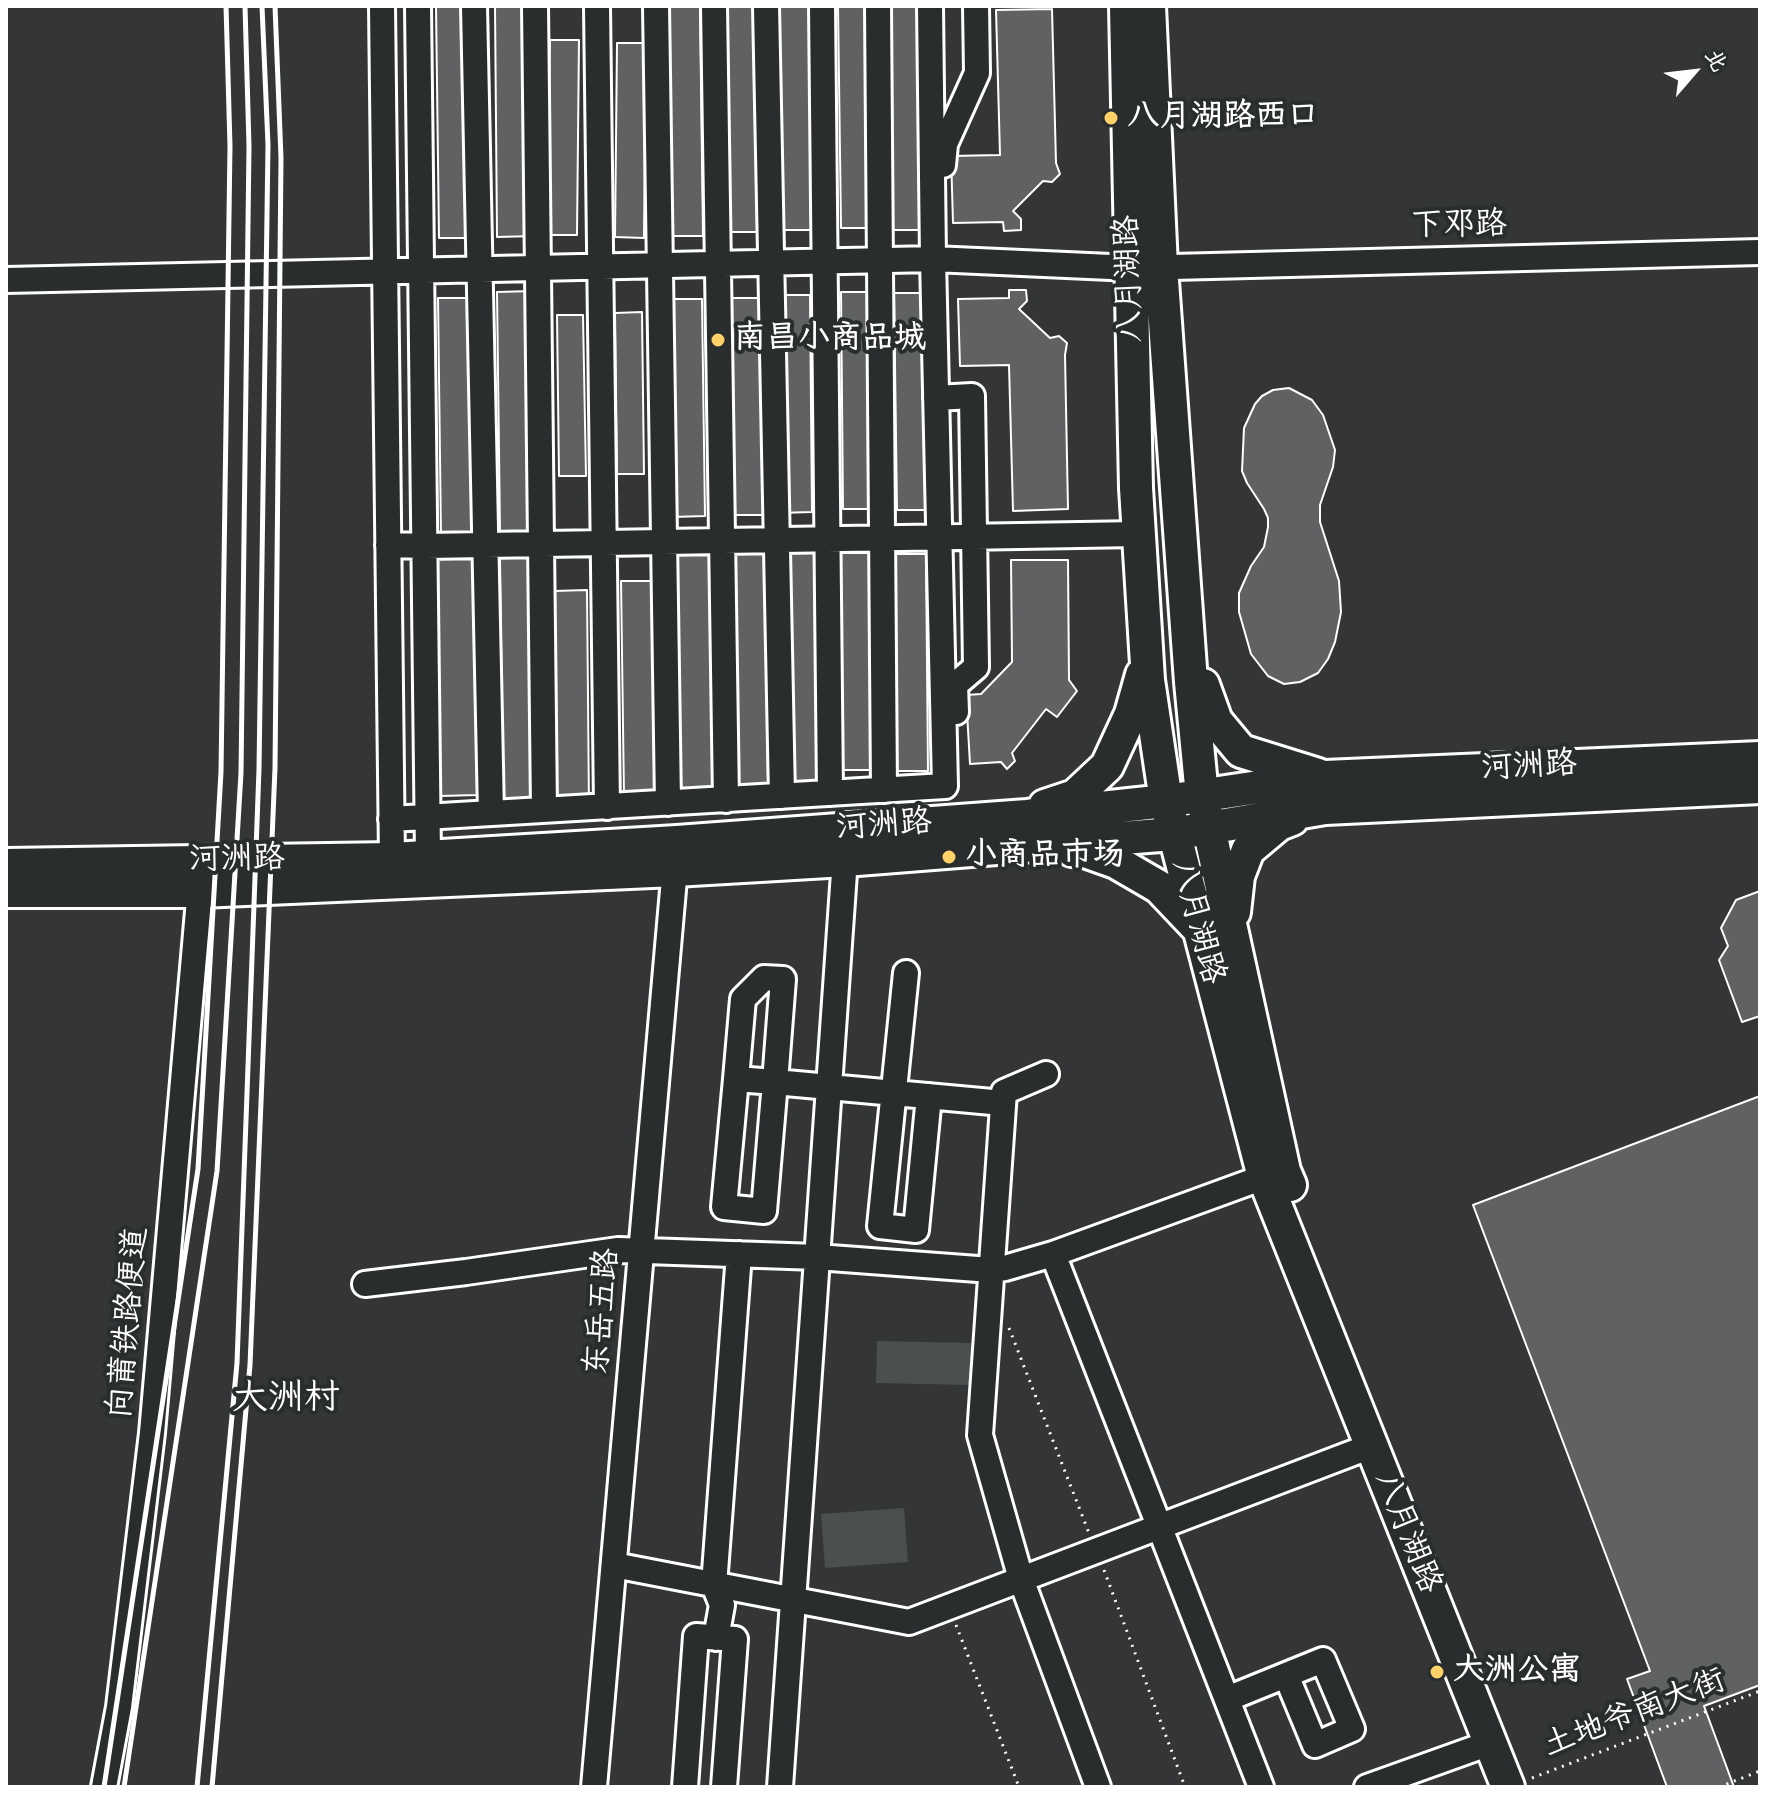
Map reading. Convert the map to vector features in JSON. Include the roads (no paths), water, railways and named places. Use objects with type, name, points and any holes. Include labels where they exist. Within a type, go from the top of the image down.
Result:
[{"type":"main road","name":"八月湖路","points":[[1126,6],[1129,208],[1147,267],[1202,796],[1231,935],[1284,1171],[1520,1785]]},
{"type":"main road","name":"八月湖路","points":[[1149,6],[1147,267],[1136,488],[1148,680],[1166,801],[1264,1177],[1490,1743],[1520,1785]]},
{"type":"main road","points":[[1188,645],[1216,721],[1241,751],[1325,793]]},
{"type":"main road","points":[[1014,817],[1075,796],[1107,766],[1131,714],[1147,656]]},
{"type":"main road","name":"河洲路","points":[[6,865],[201,877],[428,856],[676,856],[846,845],[960,821],[1202,796],[1325,793],[1760,758]]},
{"type":"main road","points":[[846,845],[1037,845],[1173,834],[1209,828],[1325,793],[1760,787]]},
{"type":"main road","points":[[1231,935],[1238,876],[1248,850],[1279,824],[1325,793]]},
{"type":"main road","points":[[1037,845],[1085,851],[1116,862],[1159,887],[1198,929]]},
{"type":"main road","points":[[6,891],[201,877],[676,856]]},
{"type":"street","points":[[382,6],[392,859]]},
{"type":"street","points":[[418,6],[428,856]]},
{"type":"street","points":[[474,6],[491,813]]},
{"type":"street","points":[[535,6],[544,810]]},
{"type":"street","points":[[597,6],[607,807]]},
{"type":"street","points":[[656,6],[668,803]]},
{"type":"street","points":[[714,6],[726,800]]},
{"type":"street","points":[[766,6],[782,796]]},
{"type":"street","points":[[822,6],[830,793]]},
{"type":"street","points":[[878,6],[884,790]]},
{"type":"street","points":[[391,819],[945,786],[930,6]]},
{"type":"street","points":[[933,259],[945,144],[977,73],[976,6]]},
{"type":"street","name":"下邓路","points":[[6,280],[933,259],[1147,267],[1760,252]]},
{"type":"street","points":[[936,398],[972,396],[976,667],[955,685],[960,821]]},
{"type":"street","points":[[388,545],[1139,534]]},
{"type":"street","points":[[780,1787],[846,845]]},
{"type":"street","name":"东岳五路","points":[[594,1787],[676,856]]},
{"type":"street","name":"向莆铁路便道","points":[[104,1787],[119,1707],[152,1433],[201,877]]},
{"type":"street","points":[[906,973],[880,1226],[916,1230],[929,1096]]},
{"type":"street","points":[[764,978],[783,979],[775,1082],[764,1211],[724,1207],[743,999],[764,978]]},
{"type":"street","points":[[1046,1074],[1004,1092],[980,1435],[1021,1579],[1098,1787]]},
{"type":"street","points":[[736,1079],[1003,1103]]},
{"type":"street","points":[[365,1284],[618,1250],[817,1257],[991,1270],[1053,1254],[1264,1177]]},
{"type":"street","points":[[716,1638],[722,1605],[714,1585],[739,1254]]},
{"type":"street","points":[[1053,1254],[1261,1787]]},
{"type":"street","points":[[614,1565],[909,1622],[1371,1446]]},
{"type":"street","points":[[685,1787],[696,1636],[735,1639],[724,1787]]},
{"type":"street","points":[[1227,1699],[1286,1675]]},
{"type":"street","points":[[1367,1787],[1490,1743]]},
{"type":"street","points":[[687,1751],[726,1757]]},
{"type":"railway","points":[[104,1787],[198,1169],[221,772],[230,146],[226,6]]},
{"type":"railway","points":[[124,1787],[217,1171],[241,773],[249,146],[245,6]]},
{"type":"railway","points":[[197,1787],[237,1363],[259,769],[268,145],[262,6]]},
{"type":"railway","points":[[212,1787],[250,1365],[275,768],[281,158],[275,6]]},
{"type":"place","name":"八月湖路西口","points":[[1111,118]]},
{"type":"place","name":"南昌小商品城","points":[[718,340]]},
{"type":"place","name":"小商品市场","points":[[949,857]]},
{"type":"place","name":"大洲公寓","points":[[1437,1672]]},
{"type":"district","name":"大洲村","points":[[286,1400]]}]
